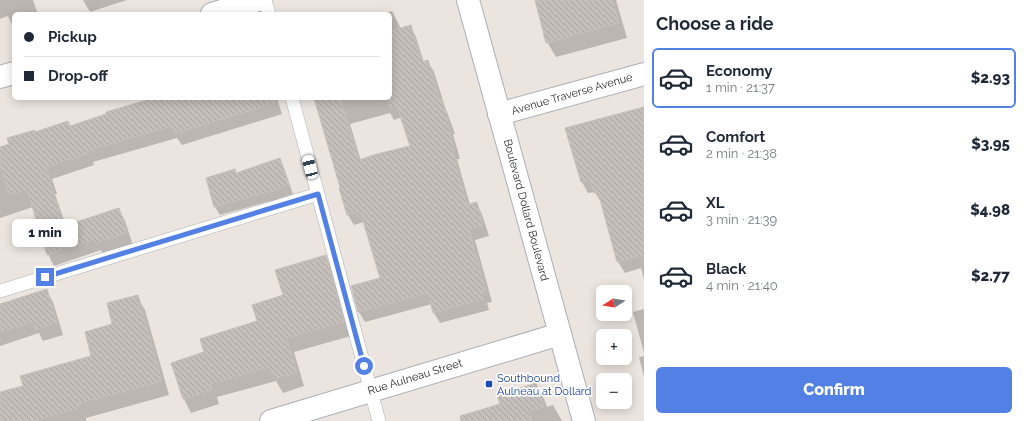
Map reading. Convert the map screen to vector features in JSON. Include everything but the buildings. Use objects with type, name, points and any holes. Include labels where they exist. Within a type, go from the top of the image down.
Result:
[{"type":"street","points":[[219,12],[258,0]]},
{"type":"street","name":"Boulevard Dollard Boulevard","points":[[468,0],[584,421]]},
{"type":"street","points":[[0,77],[12,74]]},
{"type":"street","name":"Avenue Traverse Avenue","points":[[499,114],[644,74]]},
{"type":"street","name":"Rue Aulneau Street","points":[[271,421],[560,334]]},
{"type":"lane","points":[[265,0],[268,12]]},
{"type":"lane","points":[[293,100],[379,421]]},
{"type":"lane","points":[[0,291],[318,194]]},
{"type":"place","name":"Southbound Aulneau at Dollard","points":[[489,384]]},
{"type":"route","points":[[45,277],[318,194],[364,366]]}]
